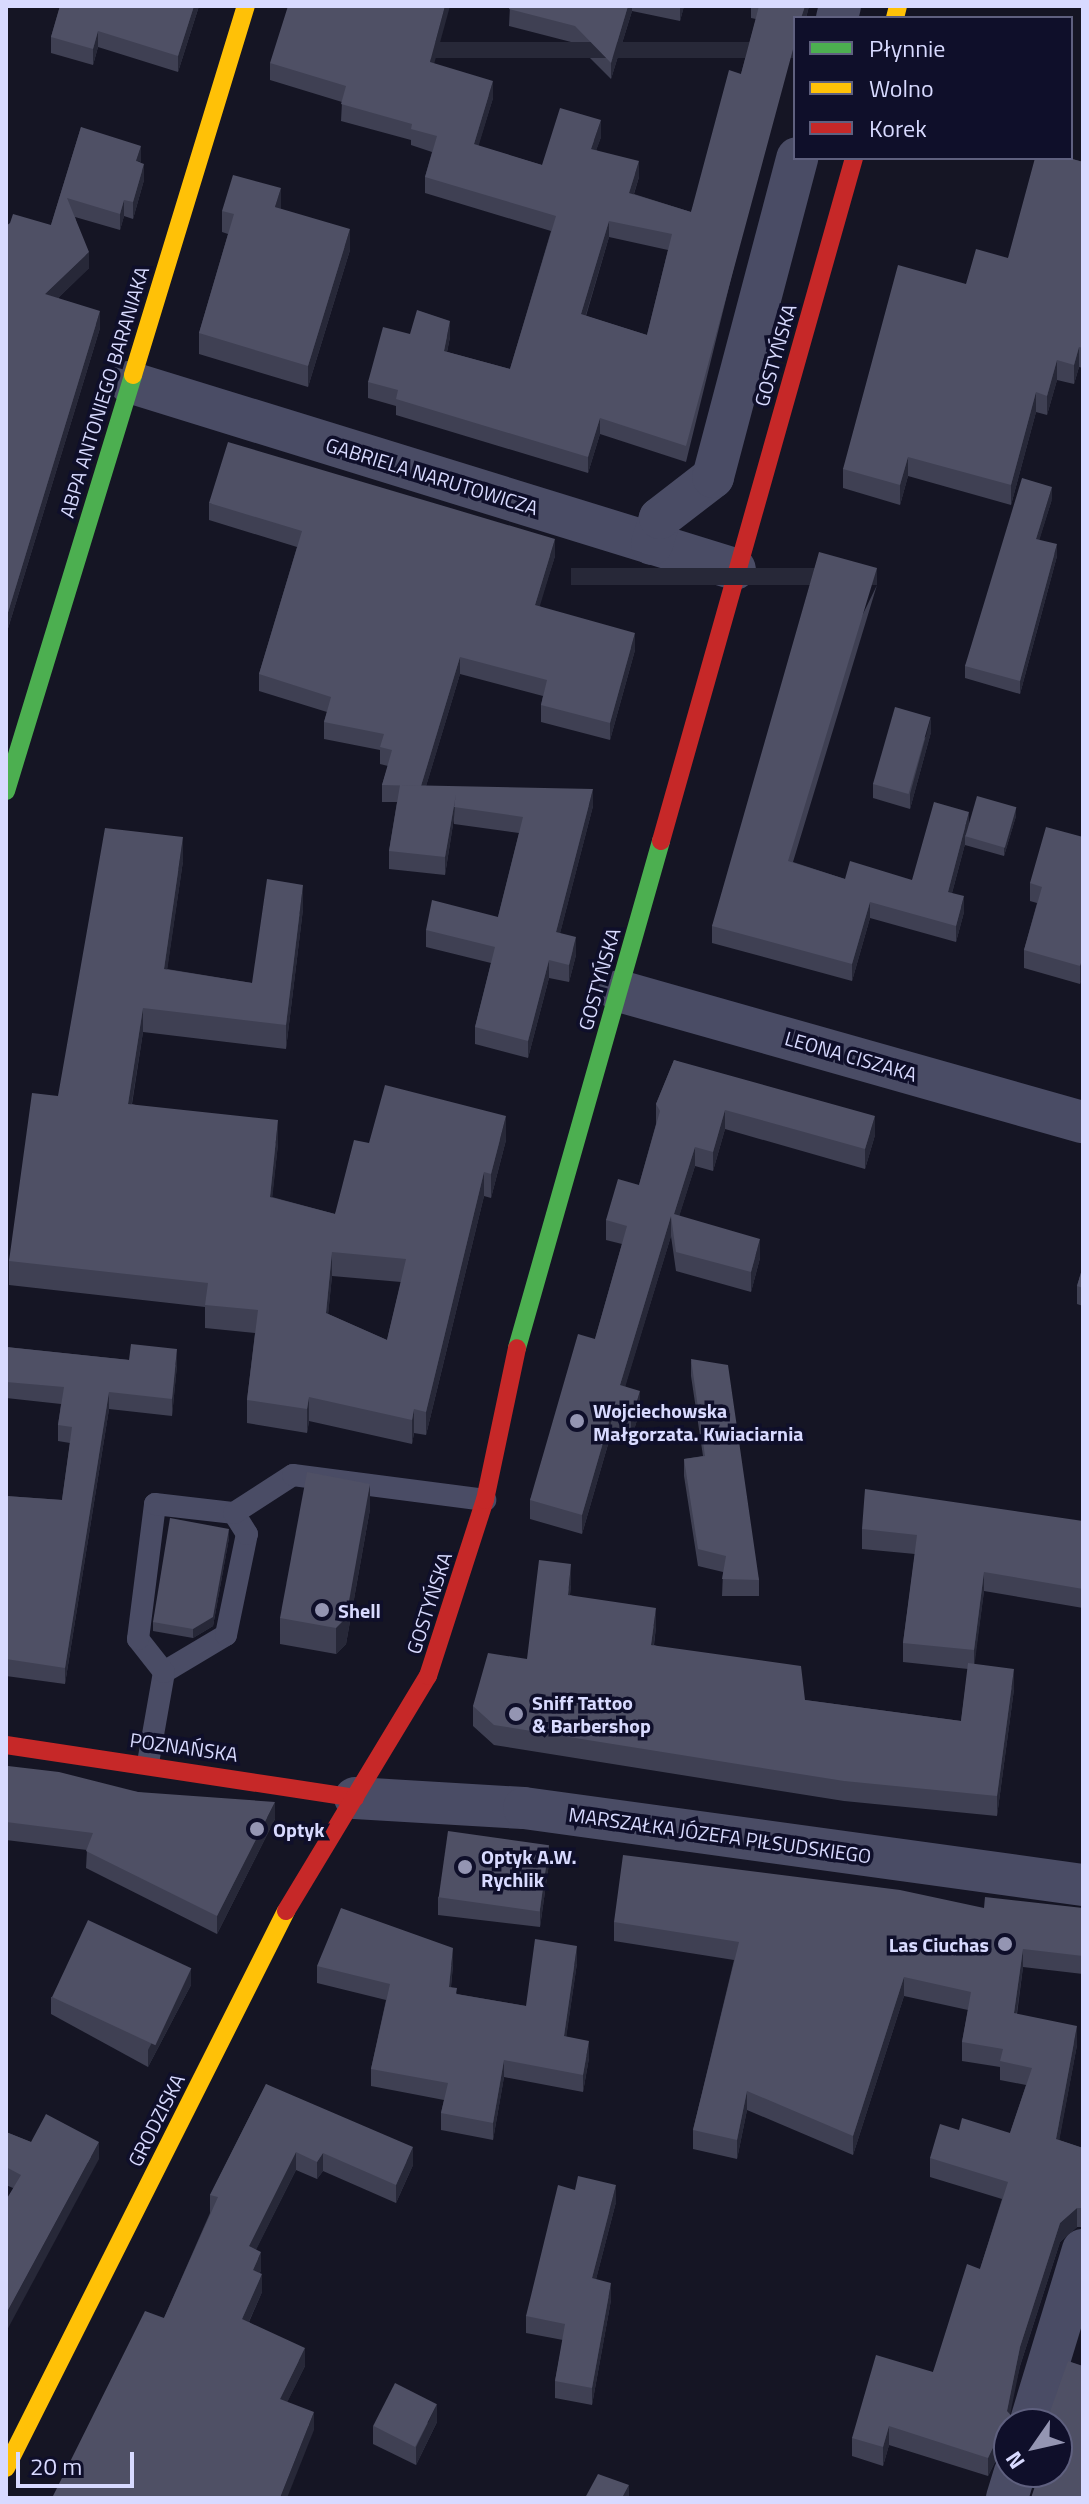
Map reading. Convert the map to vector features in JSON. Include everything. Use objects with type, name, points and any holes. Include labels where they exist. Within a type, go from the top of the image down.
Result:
[{"type":"main road","name":"ABPA ANTONIEGO BARANIAKA","points":[[6,791],[246,6]]},
{"type":"main road","name":"GOSTYŃSKA","points":[[355,1798],[428,1676],[485,1500],[510,1374],[735,569],[853,160]]},
{"type":"main road","name":"POZNAŃSKA","points":[[6,1745],[148,1763],[355,1798]]},
{"type":"main road","name":"GRODZISKA","points":[[6,2468],[300,1884],[355,1798]]},
{"type":"street","points":[[652,544],[660,518],[713,477],[796,160]]},
{"type":"street","name":"GABRIELA NARUTOWICZA","points":[[129,382],[735,569]]},
{"type":"street","name":"LEONA CISZAKA","points":[[619,991],[1083,1122]]},
{"type":"street","name":"MARSZAŁKA JÓZEFA PIŁSUDSKIEGO","points":[[355,1798],[524,1808],[1083,1885]]},
{"type":"street","points":[[1035,2408],[1083,2250]]},
{"type":"lane","points":[[148,1763],[164,1672],[138,1639],[155,1504],[234,1513],[293,1475],[485,1500]]},
{"type":"lane","points":[[164,1672],[226,1635],[247,1534],[234,1513]]},
{"type":"building","points":[[60,6],[194,6],[178,56],[98,31],[93,49],[51,37]]},
{"type":"building","points":[[288,6],[445,6],[430,62],[493,81],[474,144],[542,165],[560,108],[601,120],[591,149],[639,161],[629,193],[691,212],[729,70],[741,74],[759,6],[805,6],[802,16],[793,16],[793,49],[686,446],[600,418],[588,457],[396,399],[398,390],[368,382],[383,327],[410,334],[417,310],[450,321],[444,351],[510,369],[556,216],[425,177],[437,136],[411,129],[412,124],[341,104],[346,86],[270,63]],"holes":[[[609,221],[672,234],[647,335],[581,314]]]},
{"type":"building","points":[[510,6],[628,6],[611,63],[575,26],[509,9]]},
{"type":"building","points":[[81,127],[141,146],[136,161],[144,164],[133,202],[124,200],[120,214],[67,198],[89,252],[45,294],[100,311],[6,619],[6,226],[13,214],[51,225]]},
{"type":"building","points":[[1073,159],[1083,162],[1083,348],[1079,347],[1074,365],[1057,360],[1047,396],[1036,392],[1011,485],[908,457],[900,485],[843,469],[898,265],[966,284],[976,249],[1008,258],[1034,160]]},
{"type":"building","points":[[233,175],[281,188],[275,207],[350,229],[308,366],[199,333],[234,214],[222,211]]},
{"type":"building","points":[[228,442],[555,539],[535,605],[635,633],[610,723],[541,705],[547,680],[460,657],[421,786],[382,785],[392,750],[380,747],[384,734],[324,722],[331,697],[259,674],[302,531],[209,503]]},
{"type":"building","points":[[1022,478],[1052,487],[1036,539],[1057,544],[1020,681],[965,666]]},
{"type":"building","points":[[819,552],[877,568],[788,861],[845,879],[850,861],[912,880],[934,802],[969,812],[948,892],[964,896],[956,926],[870,902],[852,964],[712,926]]},
{"type":"building","points":[[895,707],[931,717],[909,794],[873,784]]},
{"type":"building","points":[[400,785],[593,789],[556,932],[576,937],[569,965],[549,960],[528,1041],[475,1027],[495,947],[426,930],[432,900],[498,917],[523,817],[454,807],[456,794],[445,857],[389,851]]},
{"type":"building","points":[[977,796],[1016,807],[1005,848],[965,836]]},
{"type":"building","points":[[1046,827],[1083,837],[1083,956],[1080,966],[1024,950],[1042,887],[1030,883]]},
{"type":"building","points":[[105,828],[183,837],[164,969],[252,983],[267,879],[303,885],[286,1025],[143,1008],[128,1104],[278,1120],[270,1197],[335,1214],[354,1140],[369,1143],[385,1085],[506,1116],[491,1174],[484,1172],[426,1412],[414,1409],[412,1420],[309,1397],[307,1409],[247,1400],[258,1310],[205,1305],[208,1283],[9,1261],[32,1093],[58,1096]],"holes":[[[332,1252],[406,1259],[387,1340],[326,1313]]]},
{"type":"building","points":[[674,1060],[875,1116],[865,1149],[725,1110],[713,1152],[695,1147],[674,1214],[760,1239],[751,1272],[676,1252],[671,1216],[620,1385],[640,1391],[631,1421],[611,1415],[582,1515],[530,1500],[578,1334],[595,1339],[627,1226],[606,1220],[618,1179],[639,1185],[660,1111],[656,1104]]},
{"type":"building","points":[[1083,1266],[1083,1288],[1077,1286]]},
{"type":"building","points":[[131,1344],[177,1349],[172,1399],[109,1392],[65,1668],[6,1659],[6,1496],[62,1500],[72,1427],[58,1425],[64,1387],[6,1382],[6,1347],[129,1360]]},
{"type":"building","points":[[691,1359],[728,1365],[759,1580],[722,1579],[726,1556],[698,1549],[684,1459],[705,1456]]},
{"type":"building","points":[[307,1472],[370,1484],[346,1618],[336,1628],[280,1618]]},
{"type":"building","points":[[865,1489],[1083,1521],[1083,1589],[984,1572],[974,1650],[903,1643],[917,1535],[862,1529]]},
{"type":"building","points":[[170,1518],[229,1529],[213,1617],[193,1629],[153,1622]]},
{"type":"building","points":[[539,1560],[571,1564],[568,1595],[656,1608],[651,1645],[801,1666],[805,1700],[961,1721],[968,1663],[1014,1669],[997,1796],[844,1781],[494,1725],[473,1706],[488,1653],[527,1659]]},
{"type":"building","points":[[8,1766],[59,1772],[138,1792],[275,1802],[217,1916],[86,1851],[93,1833],[6,1822]]},
{"type":"building","points":[[448,1831],[549,1845],[540,1912],[439,1897]]},
{"type":"building","points":[[623,1855],[900,1890],[984,1908],[985,1897],[1083,1908],[1083,1956],[1023,1949],[1014,2013],[1077,2026],[1056,2139],[1083,2148],[1083,2208],[1077,2208],[1060,2223],[1020,2347],[1008,2408],[993,2408],[993,2448],[988,2458],[889,2426],[883,2447],[852,2438],[876,2355],[933,2372],[967,2264],[980,2269],[1008,2182],[930,2158],[940,2124],[959,2130],[962,2118],[1010,2133],[1032,2068],[1000,2061],[1003,2049],[962,2042],[971,1992],[904,1977],[853,2136],[747,2091],[737,2140],[693,2130],[739,1942],[614,1922]]},
{"type":"building","points":[[341,1908],[453,1948],[449,1987],[457,1988],[456,1994],[526,2006],[535,1939],[577,1946],[564,2036],[589,2041],[583,2075],[504,2060],[493,2123],[441,2113],[448,2083],[371,2069],[390,1984],[317,1966]]},
{"type":"building","points":[[88,1920],[191,1968],[155,2045],[52,1997]]},
{"type":"building","points":[[266,2084],[413,2147],[396,2185],[323,2153],[317,2162],[296,2152],[249,2246],[261,2252],[253,2270],[262,2274],[242,2319],[305,2348],[280,2399],[314,2412],[280,2498],[52,2498],[145,2311],[164,2318],[218,2197],[210,2195]]},
{"type":"building","points":[[46,2114],[99,2142],[6,2314],[6,2200],[21,2175],[6,2167],[6,2132],[31,2142]]},
{"type":"building","points":[[578,2176],[616,2185],[592,2278],[611,2283],[592,2388],[555,2381],[565,2324],[526,2316],[558,2185],[575,2190]]},
{"type":"building","points":[[1068,2361],[1083,2366],[1083,2498],[1031,2498],[1034,2488],[1073,2488],[1073,2408],[1051,2408]]},
{"type":"building","points":[[395,2383],[437,2404],[415,2447],[373,2426]]},
{"type":"building","points":[[598,2474],[629,2485],[622,2498],[585,2498]]},
{"type":"traffic: fast","points":[[6,791],[133,375]]},
{"type":"traffic: fast","points":[[517,1348],[661,841]]},
{"type":"traffic: slow","points":[[133,375],[246,6]]},
{"type":"traffic: slow","points":[[896,16],[898,6]]},
{"type":"traffic: slow","points":[[6,2468],[286,1911]]},
{"type":"traffic: jam","points":[[661,841],[853,160]]},
{"type":"traffic: jam","points":[[286,1911],[428,1676],[485,1500],[517,1348]]},
{"type":"traffic: jam","points":[[6,1745],[355,1798]]},
{"type":"place","name":"Wojciechowska Małgorzata. Kwiaciarnia","points":[[577,1421]]},
{"type":"place","name":"Shell","points":[[322,1610]]},
{"type":"place","name":"Sniff Tattoo & Barbershop","points":[[516,1714]]},
{"type":"place","name":"Optyk","points":[[257,1829]]},
{"type":"place","name":"Optyk A.W. Rychlik","points":[[465,1867]]},
{"type":"place","name":"Las Ciuchas","points":[[1005,1944]]}]
